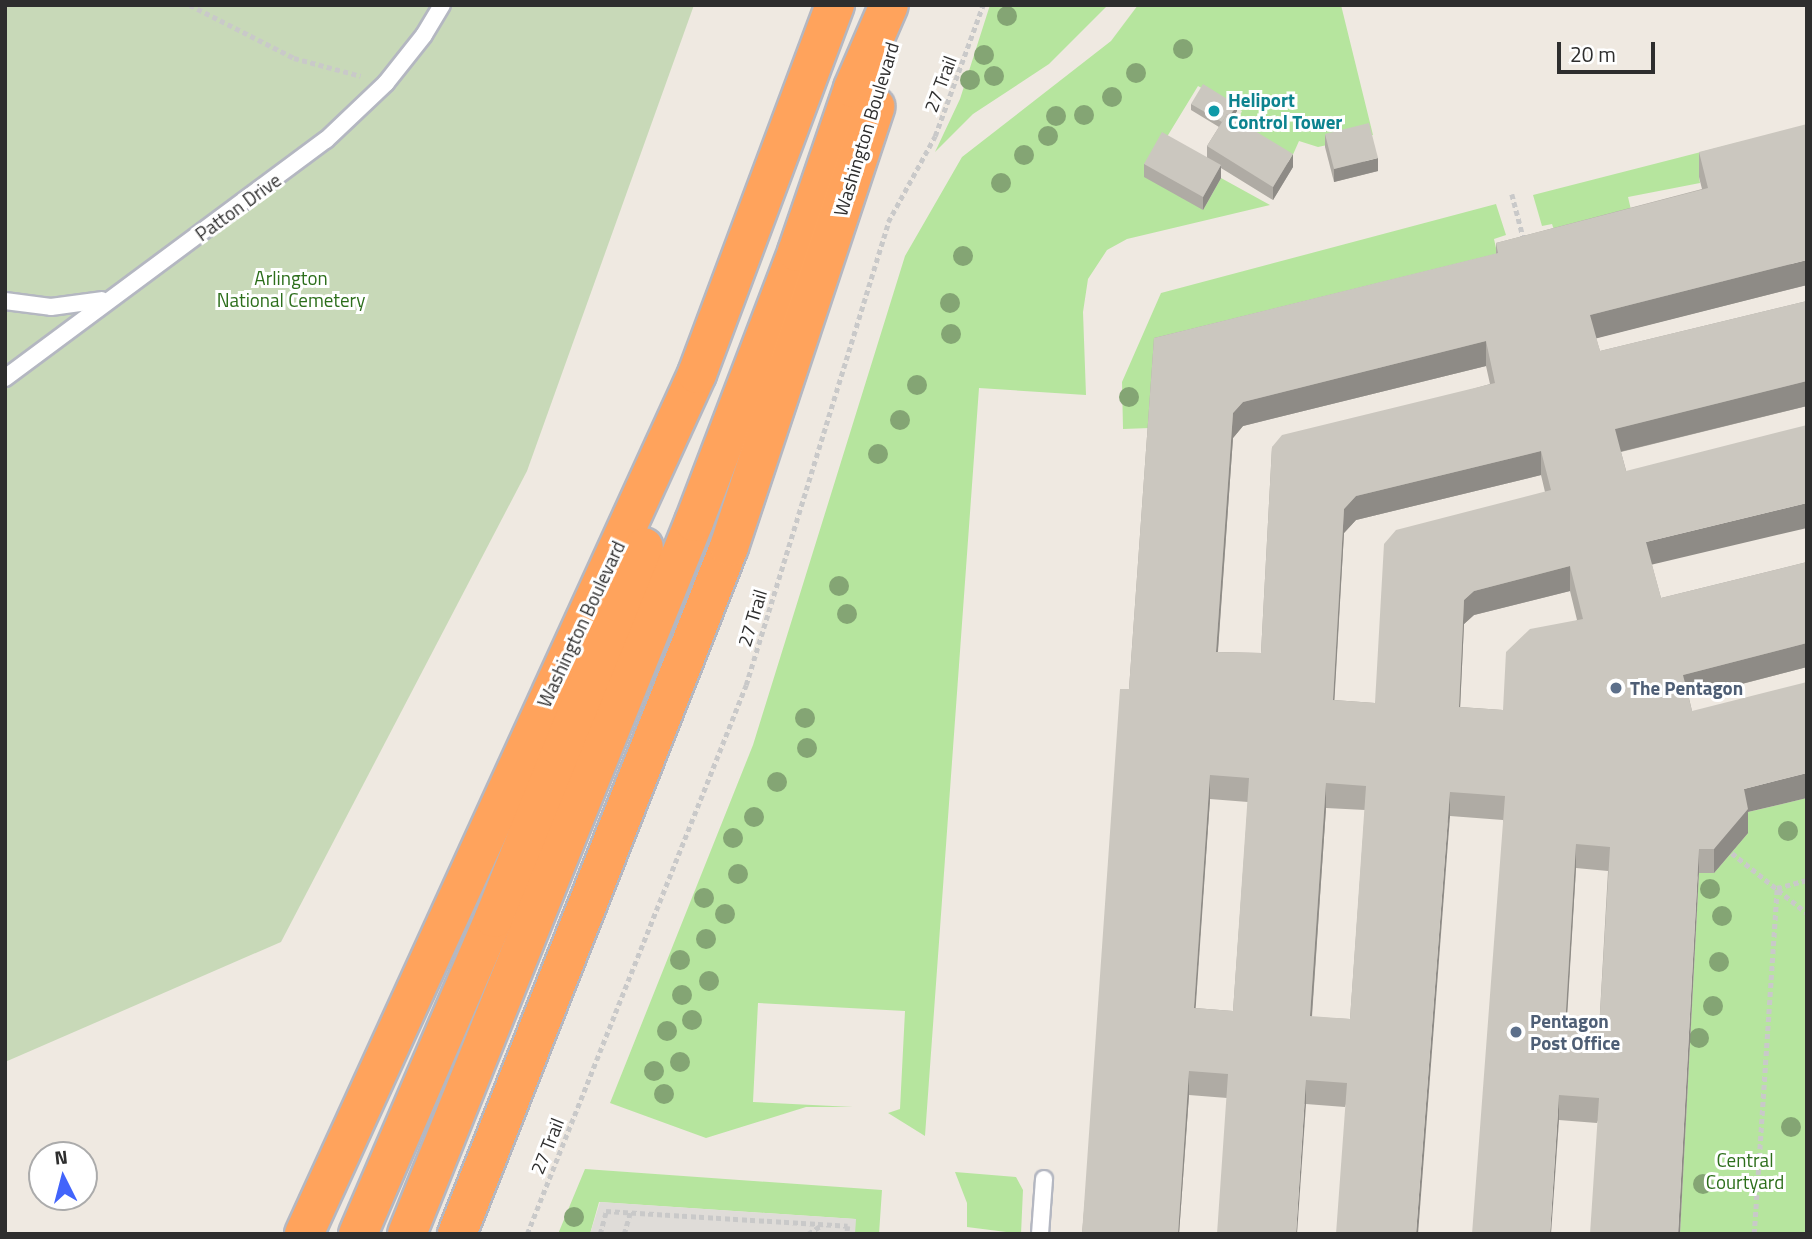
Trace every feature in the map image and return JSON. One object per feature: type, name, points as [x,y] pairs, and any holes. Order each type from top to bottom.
[{"type":"highway","name":"Washington Boulevard","points":[[304,1234],[697,374],[835,5]]},
{"type":"highway","points":[[407,1234],[694,522],[853,88],[889,5]]},
{"type":"highway","name":"Washington Boulevard","points":[[457,1234],[769,436],[880,94],[903,5]]},
{"type":"highway","points":[[358,1234],[489,930],[641,555],[697,374]]},
{"type":"highway","points":[[485,1234],[515,1157],[553,991]]},
{"type":"lane","name":"Patton Drive","points":[[5,378],[108,299],[279,178],[386,83],[425,35],[442,5]]},
{"type":"lane","points":[[5,302],[51,307],[108,299]]},
{"type":"lane","points":[[1040,1234],[1044,1179]]},
{"type":"path","points":[[190,5],[295,58],[386,83]]},
{"type":"path","name":"27 Trail","points":[[527,1234],[746,685],[888,222],[935,136],[983,5]]},
{"type":"path","points":[[1512,194],[1525,246]]},
{"type":"path","points":[[1732,853],[1807,913]]},
{"type":"path","points":[[1777,888],[1807,880]]},
{"type":"path","points":[[1754,1234],[1777,888]]},
{"type":"path","points":[[600,1234],[606,1211],[848,1226],[847,1234]]},
{"type":"path","points":[[624,1234],[630,1213]]},
{"type":"path","points":[[808,1234],[822,1225]]},
{"type":"green space","name":"Arlington National Cemetery","points":[[5,5],[694,5],[527,471],[281,942],[5,1062]]},
{"type":"green space","points":[[990,5],[1108,5],[1049,64],[973,114],[935,152],[960,99]]},
{"type":"green space","points":[[1138,5],[1341,5],[1373,135],[1318,147],[1299,141],[1291,159],[1235,126],[1242,111],[1198,86],[1162,145],[1203,210],[1221,178],[1270,205],[1127,239],[1107,250],[1088,279],[1083,312],[1086,395],[979,388],[925,1136],[888,1113],[900,1109],[905,1011],[758,1003],[753,1102],[853,1107],[806,1107],[706,1138],[610,1103],[753,745],[905,256],[962,157],[1111,41]]},
{"type":"green space","points":[[1740,142],[1699,177],[1700,183],[1628,197],[1632,214],[1555,233],[1552,224],[1542,226],[1533,195]]},
{"type":"green space","points":[[1496,204],[1506,235],[1494,239],[1500,266],[1150,428],[1123,429],[1122,382],[1161,293]]},
{"type":"green space","name":"Central Courtyard","points":[[1807,798],[1807,1234],[1680,1234],[1699,873],[1714,873],[1748,833],[1744,813]]},
{"type":"green space","points":[[585,1169],[882,1190],[879,1234],[855,1234],[855,1219],[599,1202],[590,1234],[558,1234]]},
{"type":"green space","points":[[955,1172],[1016,1177],[1023,1190],[1021,1234],[967,1227],[967,1203]]},
{"type":"shaded area","points":[[600,1202],[856,1219],[855,1234],[590,1234]]},
{"type":"building","name":"Heliport Control Tower","points":[[1203,84],[1237,105],[1222,122],[1191,104]]},
{"type":"building","points":[[1227,114],[1293,154],[1273,187],[1207,146]]},
{"type":"building","points":[[1369,123],[1378,158],[1334,169],[1325,134]]},
{"type":"building","name":"The Pentagon","points":[[1807,124],[1807,260],[1590,315],[1600,351],[1807,301],[1807,381],[1615,429],[1626,471],[1807,425],[1807,503],[1646,542],[1661,598],[1807,562],[1807,643],[1683,675],[1692,711],[1807,682],[1807,773],[1744,789],[1748,809],[1714,849],[1699,849],[1678,1234],[1590,1234],[1599,1098],[1559,1095],[1550,1234],[1472,1234],[1505,796],[1450,792],[1416,1234],[1336,1234],[1347,1083],[1306,1080],[1296,1234],[1217,1234],[1228,1074],[1189,1071],[1178,1234],[1082,1234],[1120,689],[1129,689],[1154,338],[1498,253],[1496,243],[1708,188],[1699,152]],"holes":[[[1486,341],[1495,383],[1282,435],[1272,447],[1261,653],[1216,652],[1233,413],[1243,402]],[[1541,451],[1551,490],[1396,530],[1384,544],[1375,703],[1333,700],[1344,509],[1356,496]],[[1570,566],[1583,619],[1530,629],[1506,652],[1503,710],[1459,707],[1464,600],[1474,591]],[[1210,775],[1249,778],[1233,1011],[1194,1008]],[[1326,783],[1366,786],[1350,1019],[1310,1016]],[[1576,844],[1610,847],[1599,1030],[1565,1027]]]},
{"type":"building","points":[[1162,132],[1221,165],[1203,197],[1144,164]]},
{"type":"place","name":"Heliport Control Tower","points":[[1214,111]]},
{"type":"place","name":"The Pentagon","points":[[1616,688]]},
{"type":"place","name":"Pentagon Post Office","points":[[1516,1032]]}]
